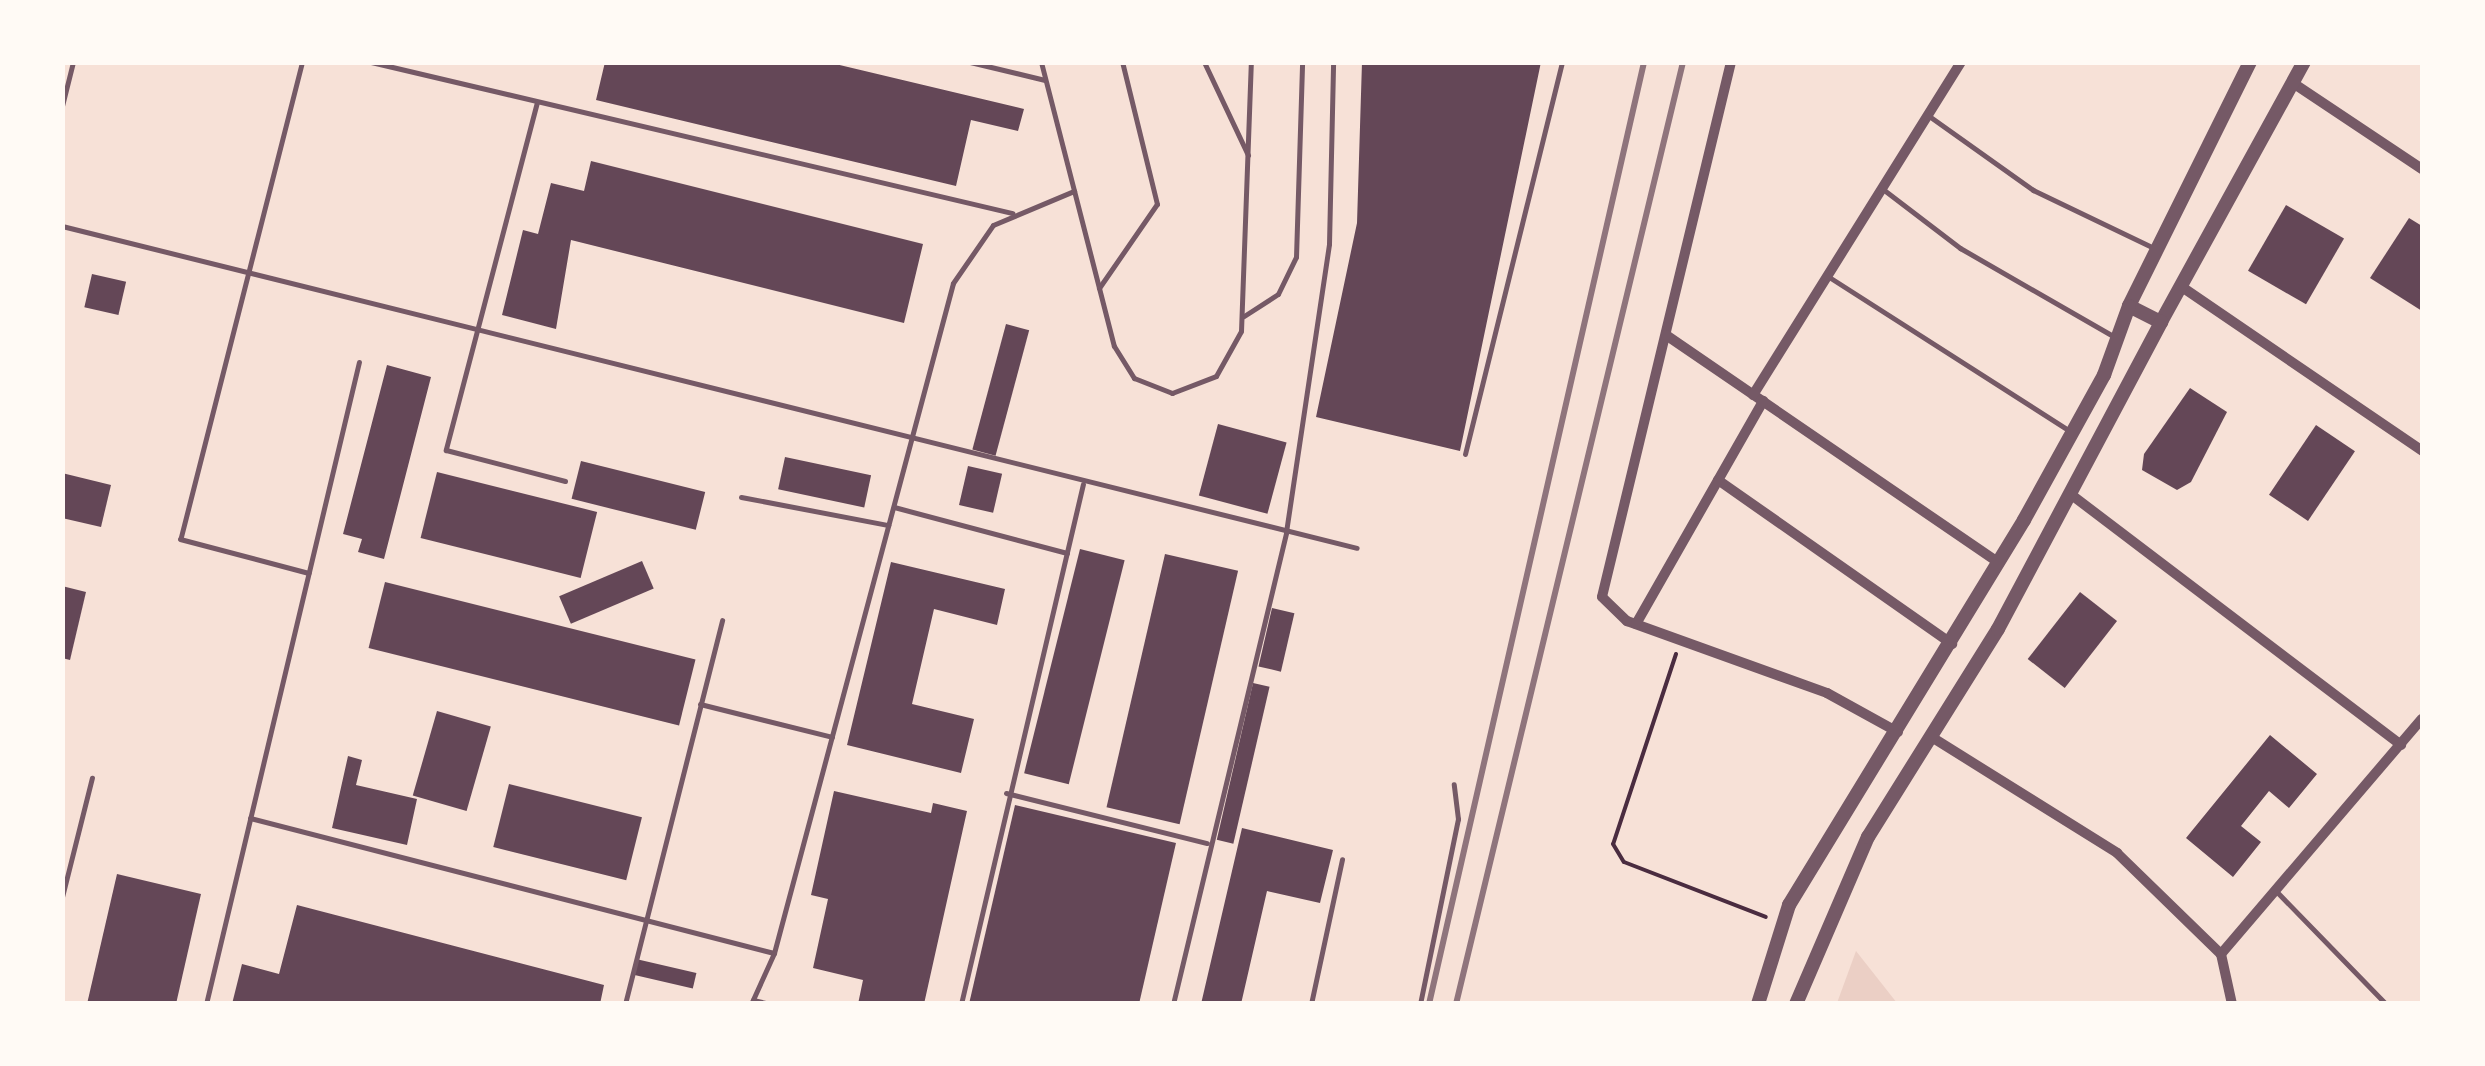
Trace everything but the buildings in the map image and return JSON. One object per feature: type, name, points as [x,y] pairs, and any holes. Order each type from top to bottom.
[{"type":"street","points":[[1731,62],[1602,597],[1636,624],[1827,693],[1900,733]]},
{"type":"street","points":[[1636,624],[1718,480],[1758,398],[1961,62]]},
{"type":"street","points":[[1758,1004],[1781,921],[1900,733],[2072,432],[2155,248],[2250,62]]},
{"type":"street","points":[[1796,1004],[1847,878],[2073,496],[2161,322],[2304,62]]},
{"type":"street","points":[[2293,83],[2422,170]]},
{"type":"street","points":[[2182,288],[2422,450]]},
{"type":"street","points":[[2129,306],[2161,322]]},
{"type":"street","points":[[1666,335],[1999,563]]},
{"type":"street","points":[[1718,480],[1952,644]]},
{"type":"street","points":[[2073,496],[2401,746]]},
{"type":"street","points":[[2221,954],[2422,718]]},
{"type":"street","points":[[1930,736],[2117,854],[2221,954],[2232,1004]]},
{"type":"lane","points":[[62,106],[73,62]]},
{"type":"lane","points":[[302,62],[180,539],[309,573]]},
{"type":"lane","points":[[370,62],[1014,214]]},
{"type":"lane","points":[[970,62],[1046,80]]},
{"type":"lane","points":[[1041,62],[1118,358],[1162,392],[1191,391],[1216,376],[1244,316],[1251,62]]},
{"type":"lane","points":[[1099,288],[1157,204],[1122,62]]},
{"type":"lane","points":[[1204,62],[1250,158]]},
{"type":"lane","points":[[1244,316],[1278,294],[1296,257],[1302,62]]},
{"type":"lane","points":[[1173,1004],[1208,844],[1286,532],[1329,244],[1334,62]]},
{"type":"lane","points":[[1465,454],[1562,62]]},
{"type":"lane","points":[[537,102],[446,450],[565,480]]},
{"type":"lane","points":[[1929,116],[2033,190],[2155,248]]},
{"type":"lane","points":[[1884,190],[1960,248],[2117,338]]},
{"type":"lane","points":[[770,1004],[752,1002],[774,953],[960,266],[984,232],[1014,214],[1074,192]]},
{"type":"lane","points":[[62,226],[1083,484],[1356,548]]},
{"type":"lane","points":[[1829,277],[2072,432]]},
{"type":"lane","points":[[206,1004],[359,362]]},
{"type":"lane","points":[[961,1004],[1006,793],[1083,484]]},
{"type":"lane","points":[[741,497],[888,526]]},
{"type":"lane","points":[[894,507],[1067,553]]},
{"type":"lane","points":[[625,1004],[722,620]]},
{"type":"lane","points":[[700,704],[832,737]]},
{"type":"lane","points":[[62,897],[92,778]]},
{"type":"lane","points":[[1420,1004],[1458,818],[1454,784]]},
{"type":"lane","points":[[1006,793],[1208,844]]},
{"type":"lane","points":[[250,818],[774,953]]},
{"type":"lane","points":[[1310,1004],[1342,859]]},
{"type":"lane","points":[[2276,891],[2386,1004]]},
{"type":"path","points":[[1682,640],[1613,844],[1641,870],[1781,921]]},
{"type":"shaded area","points":[[1856,951],[1897,1003],[1837,1003]]},
{"type":"railway","points":[[1429,1004],[1644,62]]},
{"type":"railway","points":[[1456,1004],[1683,62]]}]
